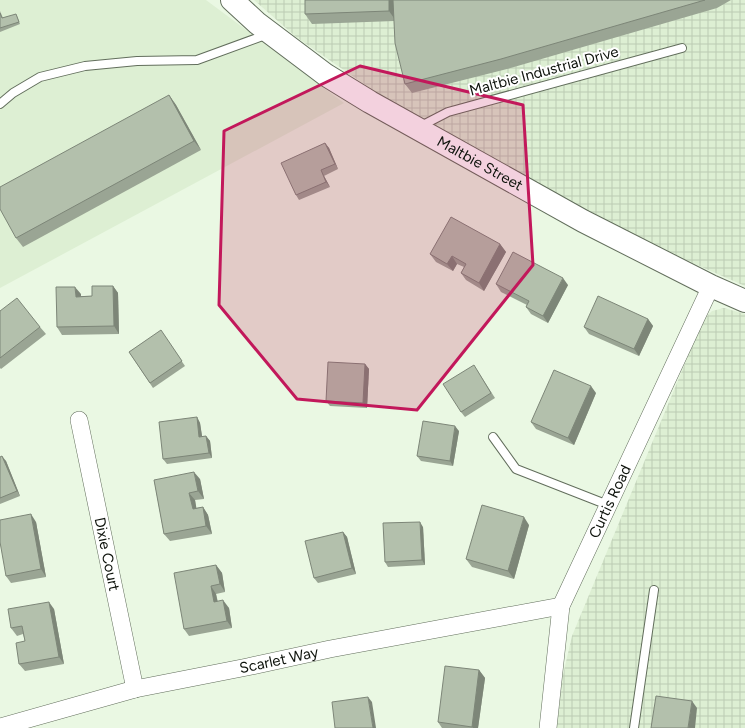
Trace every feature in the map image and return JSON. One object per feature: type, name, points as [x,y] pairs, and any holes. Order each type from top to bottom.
[{"type":"street","name":"Maltbie Street","points":[[232,0],[258,23],[326,75],[370,102],[583,222],[711,286],[745,301]]},
{"type":"street","name":"Curtis Road","points":[[551,727],[560,606],[711,286]]},
{"type":"street","name":"Dixie Court","points":[[79,420],[136,688]]},
{"type":"street","name":"Scarlet Way","points":[[0,727],[136,688],[247,667],[330,649],[560,606]]},
{"type":"lane","points":[[0,104],[13,93],[40,77],[85,66],[138,61],[197,60],[271,33]]},
{"type":"lane","name":"Maltbie Industrial Drive","points":[[416,128],[448,112],[682,48]]},
{"type":"lane","points":[[493,437],[516,469],[608,505]]},
{"type":"lane","points":[[634,728],[654,590]]},
{"type":"highlighted area","points":[[360,66],[523,105],[533,265],[417,410],[297,399],[219,305],[224,131]]},
{"type":"shaded area","points":[[0,0],[206,0],[344,103],[0,288]]},
{"type":"shaded area","points":[[254,0],[745,0],[745,286],[665,251],[484,155],[377,93],[296,37]]},
{"type":"shaded area","points":[[724,308],[745,314],[745,728],[557,728],[562,679],[572,636],[703,320],[712,311]]},
{"type":"building","points":[[305,0],[389,0],[389,11],[305,14]]},
{"type":"building","points":[[393,0],[705,0],[501,59],[405,84],[395,43]]},
{"type":"building","points":[[0,13],[2,18],[16,14],[19,22],[0,28]]},
{"type":"building","points":[[169,95],[194,141],[16,238],[0,209],[0,187]]},
{"type":"building","points":[[325,143],[335,164],[321,170],[326,182],[296,195],[281,163]]},
{"type":"building","points":[[451,217],[500,244],[479,283],[461,273],[466,264],[452,256],[447,264],[430,254]]},
{"type":"building","points":[[513,252],[563,278],[543,316],[526,307],[529,301],[496,284]]},
{"type":"building","points":[[92,286],[113,286],[114,326],[57,327],[56,287],[75,287],[76,297],[92,296]]},
{"type":"building","points":[[598,296],[648,319],[634,349],[584,327]]},
{"type":"building","points":[[17,298],[40,327],[0,358],[0,311]]},
{"type":"building","points":[[161,330],[182,361],[150,383],[129,352]]},
{"type":"building","points":[[328,362],[365,364],[363,403],[326,401]]},
{"type":"building","points":[[474,365],[491,393],[461,412],[443,384]]},
{"type":"building","points":[[554,370],[591,386],[568,438],[531,422]]},
{"type":"building","points":[[197,417],[199,437],[206,436],[209,453],[163,459],[159,422]]},
{"type":"building","points":[[423,421],[455,426],[450,461],[417,456]]},
{"type":"building","points":[[2,456],[17,491],[0,498],[0,457]]},
{"type":"building","points":[[194,472],[198,491],[189,493],[193,509],[203,507],[206,526],[164,534],[154,480]]},
{"type":"building","points":[[482,505],[524,517],[508,571],[466,559]]},
{"type":"building","points":[[31,514],[41,569],[6,576],[0,542],[0,520]]},
{"type":"building","points":[[420,522],[422,560],[385,562],[383,523]]},
{"type":"building","points":[[343,532],[352,568],[314,578],[305,541]]},
{"type":"building","points":[[216,565],[220,584],[211,586],[214,602],[223,600],[227,621],[184,629],[174,573]]},
{"type":"building","points":[[49,602],[59,657],[19,664],[16,643],[25,641],[22,626],[11,628],[8,609]]},
{"type":"building","points":[[445,666],[479,670],[472,727],[438,722]]},
{"type":"building","points":[[656,696],[692,701],[688,728],[651,728]]},
{"type":"building","points":[[368,697],[373,728],[335,728],[332,702]]}]
